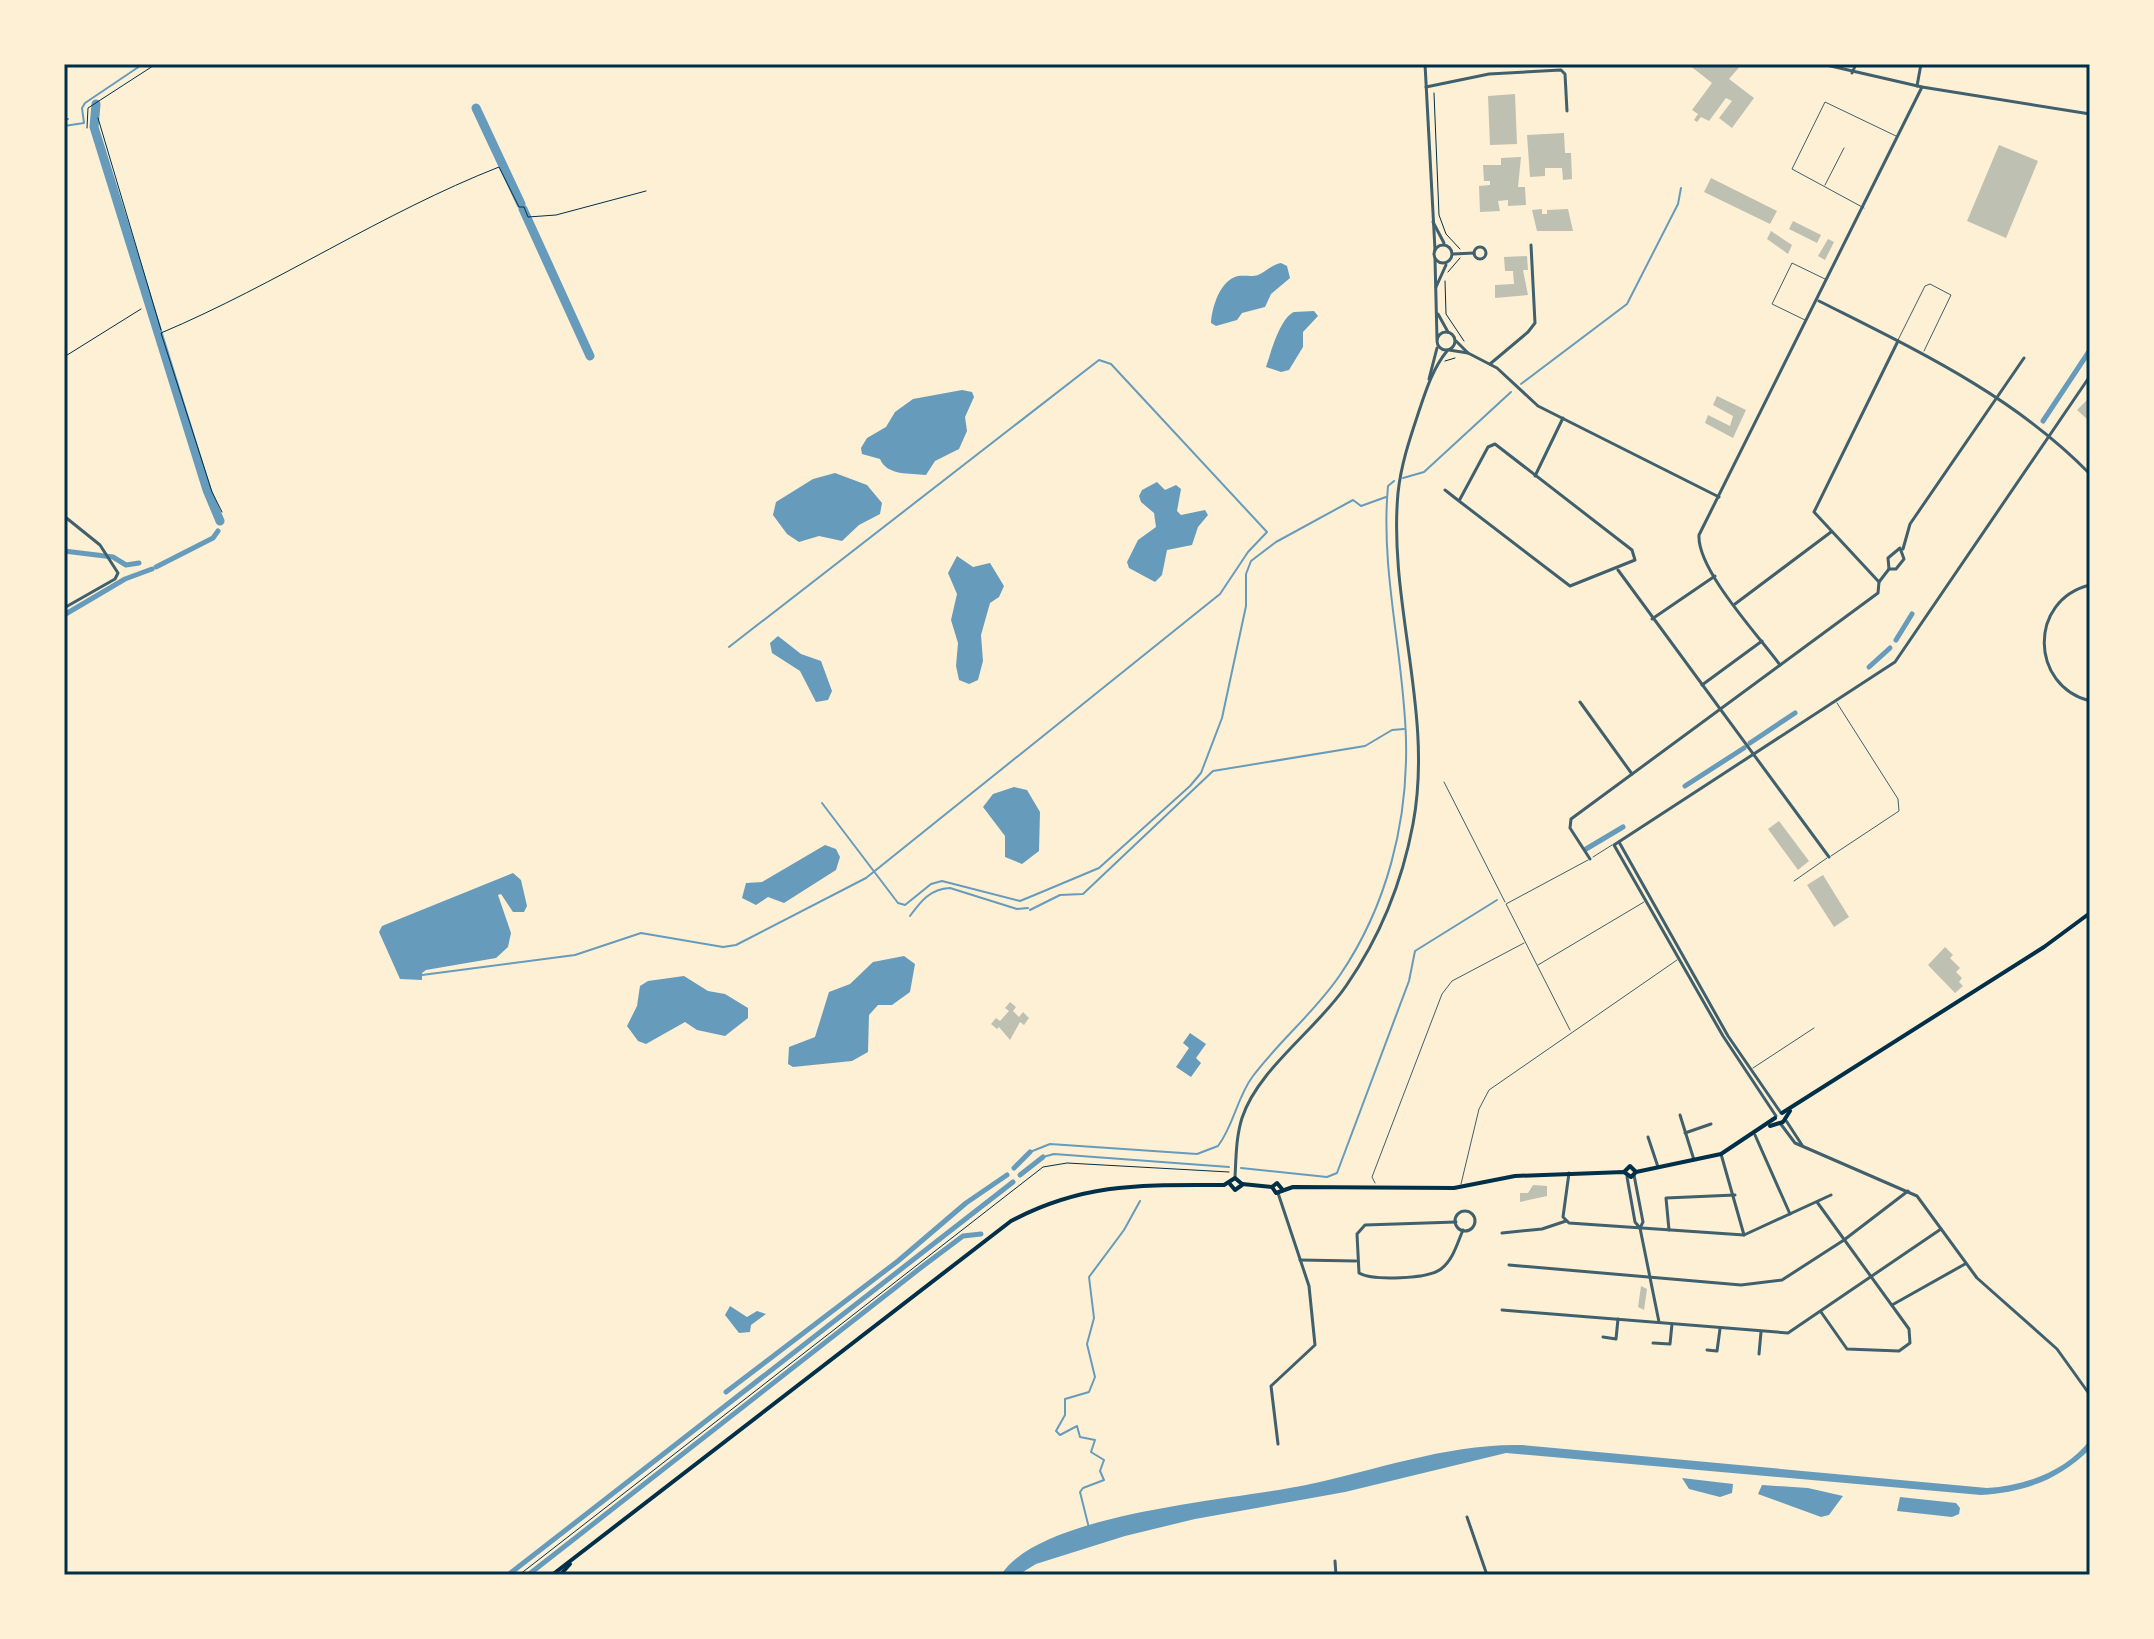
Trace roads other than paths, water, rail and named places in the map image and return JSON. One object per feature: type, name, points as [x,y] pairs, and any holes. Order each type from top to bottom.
[{"type":"main road","points":[[1230,1184],[1235,1190],[1242,1184],[1272,1187],[1278,1184],[1280,1191],[1461,1187],[1515,1176],[1569,1172],[1635,1174],[1721,1154],[2044,947],[2090,913]]},
{"type":"main road","points":[[1626,1174],[1630,1166],[1635,1174]]},
{"type":"main road","points":[[1230,1184],[1235,1175],[1242,1184]]},
{"type":"main road","points":[[552,1575],[1011,1221],[1050,1202],[1102,1188],[1230,1184]]},
{"type":"main road","points":[[560,1575],[577,1556]]},
{"type":"street","points":[[1235,1175],[1239,1130],[1250,1100],[1321,1018],[1360,965],[1389,907],[1405,860],[1416,807],[1419,737],[1398,537],[1398,493],[1406,448],[1437,345],[1425,64]]},
{"type":"street","points":[[1822,64],[1922,87],[2090,114]]},
{"type":"street","points":[[1852,73],[1856,64]]},
{"type":"street","points":[[1917,86],[1921,64]]},
{"type":"street","points":[[1426,87],[1489,74],[1561,70],[1565,74],[1567,111]]},
{"type":"street","points":[[1780,665],[1715,576],[1699,544],[1699,535],[1922,87]]},
{"type":"street","points":[[1432,218],[1441,240],[1452,254],[1435,291]]},
{"type":"street","points":[[1435,250],[1442,244],[1448,246]]},
{"type":"street","points":[[1490,364],[1535,323],[1531,245]]},
{"type":"street","points":[[1452,254],[1474,253]]},
{"type":"street","points":[[1435,259],[1440,263],[1449,261]]},
{"type":"street","points":[[1817,300],[1923,353],[1997,398],[2050,434],[2090,474]]},
{"type":"street","points":[[1436,311],[1449,333],[1468,353]]},
{"type":"street","points":[[1437,339],[1449,333]]},
{"type":"street","points":[[1428,383],[1440,359],[1455,340]]},
{"type":"street","points":[[1879,582],[1814,514],[1898,341]]},
{"type":"street","points":[[1437,345],[1468,353],[1490,364],[1505,374],[1531,402],[1719,497]]},
{"type":"street","points":[[1889,569],[1896,569],[1902,562],[1910,524],[2024,358]]},
{"type":"street","points":[[2090,376],[1898,657],[1614,845],[1749,1071],[1781,1118],[1791,1140],[1908,1191],[1921,1200],[1984,1285],[2057,1349],[2090,1395]]},
{"type":"street","points":[[1535,476],[1563,418]]},
{"type":"street","points":[[1445,490],[1459,501],[1570,586],[1635,560],[1632,550],[1491,444],[1459,501]]},
{"type":"street","points":[[64,516],[109,556],[118,573],[115,579],[64,608]]},
{"type":"street","points":[[1735,604],[1831,532]]},
{"type":"street","points":[[1889,569],[1887,562],[1890,554],[1897,548],[1903,549]]},
{"type":"street","points":[[1617,569],[1829,857]]},
{"type":"street","points":[[1590,859],[1570,822],[1878,593],[1879,582],[1889,569]]},
{"type":"street","points":[[1652,619],[1715,576]]},
{"type":"street","points":[[2090,585],[2073,591],[2055,607],[2043,641],[2052,675],[2069,692],[2090,701]]},
{"type":"street","points":[[1702,685],[1762,641]]},
{"type":"street","points":[[1580,702],[1632,774]]},
{"type":"street","points":[[1619,841],[1681,958]]},
{"type":"street","points":[[1680,1115],[1694,1160]]},
{"type":"street","points":[[1685,1133],[1711,1124]]},
{"type":"street","points":[[1755,1135],[1790,1214]]},
{"type":"street","points":[[1648,1137],[1658,1167]]},
{"type":"street","points":[[1721,1154],[1744,1235]]},
{"type":"street","points":[[1566,1221],[1569,1172]]},
{"type":"street","points":[[1626,1174],[1659,1322]]},
{"type":"street","points":[[1635,1174],[1643,1222],[1640,1228]]},
{"type":"street","points":[[1278,1444],[1271,1386],[1315,1345],[1309,1286],[1280,1191]]},
{"type":"street","points":[[1509,1265],[1741,1285],[1782,1280],[1844,1240],[1908,1191]]},
{"type":"street","points":[[1669,1230],[1666,1198],[1735,1195]]},
{"type":"street","points":[[1502,1233],[1542,1229],[1566,1221],[1744,1235],[1831,1195]]},
{"type":"street","points":[[1817,1202],[1892,1305],[1911,1334],[1910,1343],[1899,1351],[1847,1349],[1821,1312]]},
{"type":"street","points":[[1461,1212],[1472,1213],[1475,1220],[1473,1227],[1463,1230],[1449,1261],[1430,1274],[1366,1277],[1359,1273],[1357,1234],[1365,1225],[1456,1222],[1461,1212]]},
{"type":"street","points":[[1456,1222],[1463,1230]]},
{"type":"street","points":[[1502,1310],[1788,1333],[1941,1229]]},
{"type":"street","points":[[1299,1260],[1356,1261]]},
{"type":"street","points":[[1892,1305],[1966,1263]]},
{"type":"street","points":[[1603,1337],[1616,1339],[1618,1319]]},
{"type":"street","points":[[1653,1343],[1670,1344],[1672,1323]]},
{"type":"street","points":[[1707,1350],[1717,1351],[1720,1328]]},
{"type":"street","points":[[1759,1354],[1761,1332]]},
{"type":"street","points":[[1467,1517],[1487,1575]]},
{"type":"street","points":[[1335,1561],[1336,1575]]},
{"type":"lane","points":[[1864,208],[1791,171],[1825,102],[1899,138]]},
{"type":"lane","points":[[1824,187],[1844,148]]},
{"type":"lane","points":[[1807,321],[1772,304],[1792,263],[1828,280]]},
{"type":"lane","points":[[1898,341],[1927,284],[1949,293],[1923,353]]},
{"type":"lane","points":[[1794,881],[1899,811],[1898,799],[1835,701]]},
{"type":"lane","points":[[1444,782],[1571,1032]]},
{"type":"lane","points":[[1506,904],[1614,845]]},
{"type":"lane","points":[[1537,966],[1646,901]]},
{"type":"lane","points":[[1377,1188],[1372,1177],[1442,994],[1456,978],[1524,943]]},
{"type":"lane","points":[[1461,1187],[1479,1109],[1489,1090],[1681,958]]},
{"type":"lane","points":[[1749,1071],[1814,1028]]},
{"type":"water","points":[[1281,263],[1287,266],[1290,278],[1271,294],[1265,307],[1242,313],[1237,320],[1216,326],[1211,323],[1215,302],[1226,283],[1238,276],[1258,275]]},
{"type":"water","points":[[1314,311],[1318,316],[1303,332],[1303,347],[1289,370],[1281,372],[1266,367],[1280,328],[1294,312]]},
{"type":"water","points":[[962,390],[972,392],[974,397],[965,417],[967,431],[959,449],[935,461],[926,475],[893,471],[880,459],[862,454],[861,448],[867,438],[886,427],[895,412],[913,399]]},
{"type":"water","points":[[835,473],[867,485],[882,503],[880,514],[859,525],[842,541],[819,536],[799,542],[787,534],[773,515],[776,502],[813,479]]},
{"type":"water","points":[[1157,482],[1165,490],[1176,485],[1181,489],[1177,511],[1181,515],[1205,510],[1208,515],[1198,527],[1192,545],[1167,550],[1162,575],[1155,582],[1129,568],[1127,562],[1138,540],[1156,527],[1154,513],[1141,502],[1139,496],[1142,490]]},
{"type":"water","points":[[957,556],[973,567],[990,563],[1004,586],[999,597],[990,603],[981,635],[983,661],[978,680],[969,684],[959,680],[956,666],[958,643],[951,620],[957,594],[948,573]]},
{"type":"water","points":[[778,636],[801,654],[821,661],[832,691],[828,700],[816,702],[800,671],[772,653],[770,643]]},
{"type":"water","points":[[1014,787],[1027,790],[1040,812],[1039,851],[1022,864],[1005,857],[1005,836],[983,807],[993,794]]},
{"type":"water","points":[[825,845],[836,849],[840,857],[836,870],[784,903],[768,897],[756,905],[742,898],[746,883],[762,882]]},
{"type":"water","points":[[513,873],[521,880],[527,906],[524,912],[513,912],[501,894],[498,895],[511,933],[508,947],[496,958],[426,970],[422,973],[422,980],[400,979],[379,932],[382,926]]},
{"type":"water","points":[[904,956],[915,964],[910,992],[892,1005],[878,1005],[869,1015],[868,1052],[852,1061],[793,1067],[788,1064],[789,1047],[815,1037],[829,992],[850,984],[873,962]]},
{"type":"water","points":[[684,976],[708,991],[725,994],[748,1008],[748,1018],[725,1036],[697,1030],[685,1022],[646,1044],[638,1041],[627,1026],[637,1006],[640,986],[648,981]]},
{"type":"water","points":[[1190,1033],[1206,1044],[1196,1058],[1201,1063],[1191,1077],[1176,1067],[1189,1048],[1183,1043]]},
{"type":"water","points":[[730,1306],[747,1317],[757,1311],[766,1314],[751,1325],[750,1332],[739,1333],[725,1315]]},
{"type":"water","points":[[2090,1440],[2090,1449],[2053,1476],[2012,1491],[1981,1495],[1506,1453],[1345,1492],[1195,1519],[1125,1536],[1036,1564],[1018,1575],[1001,1575],[1023,1554],[1056,1536],[1096,1523],[1189,1503],[1306,1485],[1468,1448],[1522,1445],[1987,1488],[2016,1484],[2044,1475],[2069,1460]]},
{"type":"water","points":[[1682,1478],[1733,1484],[1732,1493],[1720,1497],[1689,1489]]},
{"type":"water","points":[[1762,1485],[1808,1488],[1843,1496],[1829,1515],[1821,1517],[1758,1494]]},
{"type":"water","points":[[1900,1497],[1956,1503],[1960,1508],[1959,1514],[1952,1517],[1897,1511]]},
{"type":"waterway","points":[[64,126],[84,123],[82,108],[85,103],[143,64]]},
{"type":"waterway","points":[[96,104],[94,127],[207,490],[220,521]]},
{"type":"waterway","points":[[476,108],[521,204]]},
{"type":"waterway","points":[[1521,384],[1627,304],[1678,204],[1681,188]]},
{"type":"waterway","points":[[523,209],[590,356]]},
{"type":"waterway","points":[[2043,421],[2090,350]]},
{"type":"waterway","points":[[422,975],[575,955],[641,933],[723,947],[736,945],[866,878],[1220,594],[1248,552],[1267,532],[1111,364],[1099,360],[729,647]]},
{"type":"waterway","points":[[1403,478],[1424,472],[1511,392]]},
{"type":"waterway","points":[[1030,1152],[1050,1144],[1197,1154],[1218,1146],[1253,1076],[1330,988],[1356,948],[1382,892],[1391,862],[1406,771],[1404,708],[1387,550],[1388,486],[1394,481]]},
{"type":"waterway","points":[[822,803],[898,903],[905,905],[931,884],[942,881],[1020,901],[1099,868],[1201,773],[1222,718],[1246,606],[1246,574],[1251,561],[1276,542],[1353,500],[1361,506],[1386,497]]},
{"type":"waterway","points":[[156,567],[213,538],[218,531]]},
{"type":"waterway","points":[[64,551],[113,557],[126,565],[139,563]]},
{"type":"waterway","points":[[64,615],[125,579],[152,569]]},
{"type":"waterway","points":[[1896,640],[1912,614]]},
{"type":"waterway","points":[[1869,667],[1890,648]]},
{"type":"waterway","points":[[1750,743],[1795,713]]},
{"type":"waterway","points":[[1030,910],[1060,895],[1083,894],[1213,771],[1365,746],[1392,730],[1404,729]]},
{"type":"waterway","points":[[1685,786],[1744,748]]},
{"type":"waterway","points":[[1586,849],[1623,827]]},
{"type":"waterway","points":[[910,916],[931,893],[950,888],[1017,909],[1028,908]]},
{"type":"waterway","points":[[1241,1168],[1327,1177],[1337,1173],[1409,981],[1415,951],[1497,900]]},
{"type":"waterway","points":[[1014,1168],[1030,1152]]},
{"type":"waterway","points":[[1043,1157],[1054,1154],[1229,1167]]},
{"type":"waterway","points":[[1020,1175],[1043,1157]]},
{"type":"waterway","points":[[726,1392],[898,1261],[966,1203],[1007,1175]]},
{"type":"waterway","points":[[508,1575],[1013,1182]]},
{"type":"waterway","points":[[1089,1528],[1080,1492],[1104,1480],[1100,1471],[1104,1460],[1091,1452],[1095,1440],[1080,1437],[1077,1426],[1060,1435],[1056,1431],[1065,1415],[1065,1399],[1089,1392],[1095,1377],[1087,1344],[1094,1318],[1089,1277],[1124,1230],[1140,1201]]},
{"type":"waterway","points":[[528,1575],[923,1266],[963,1236],[981,1234]]}]
